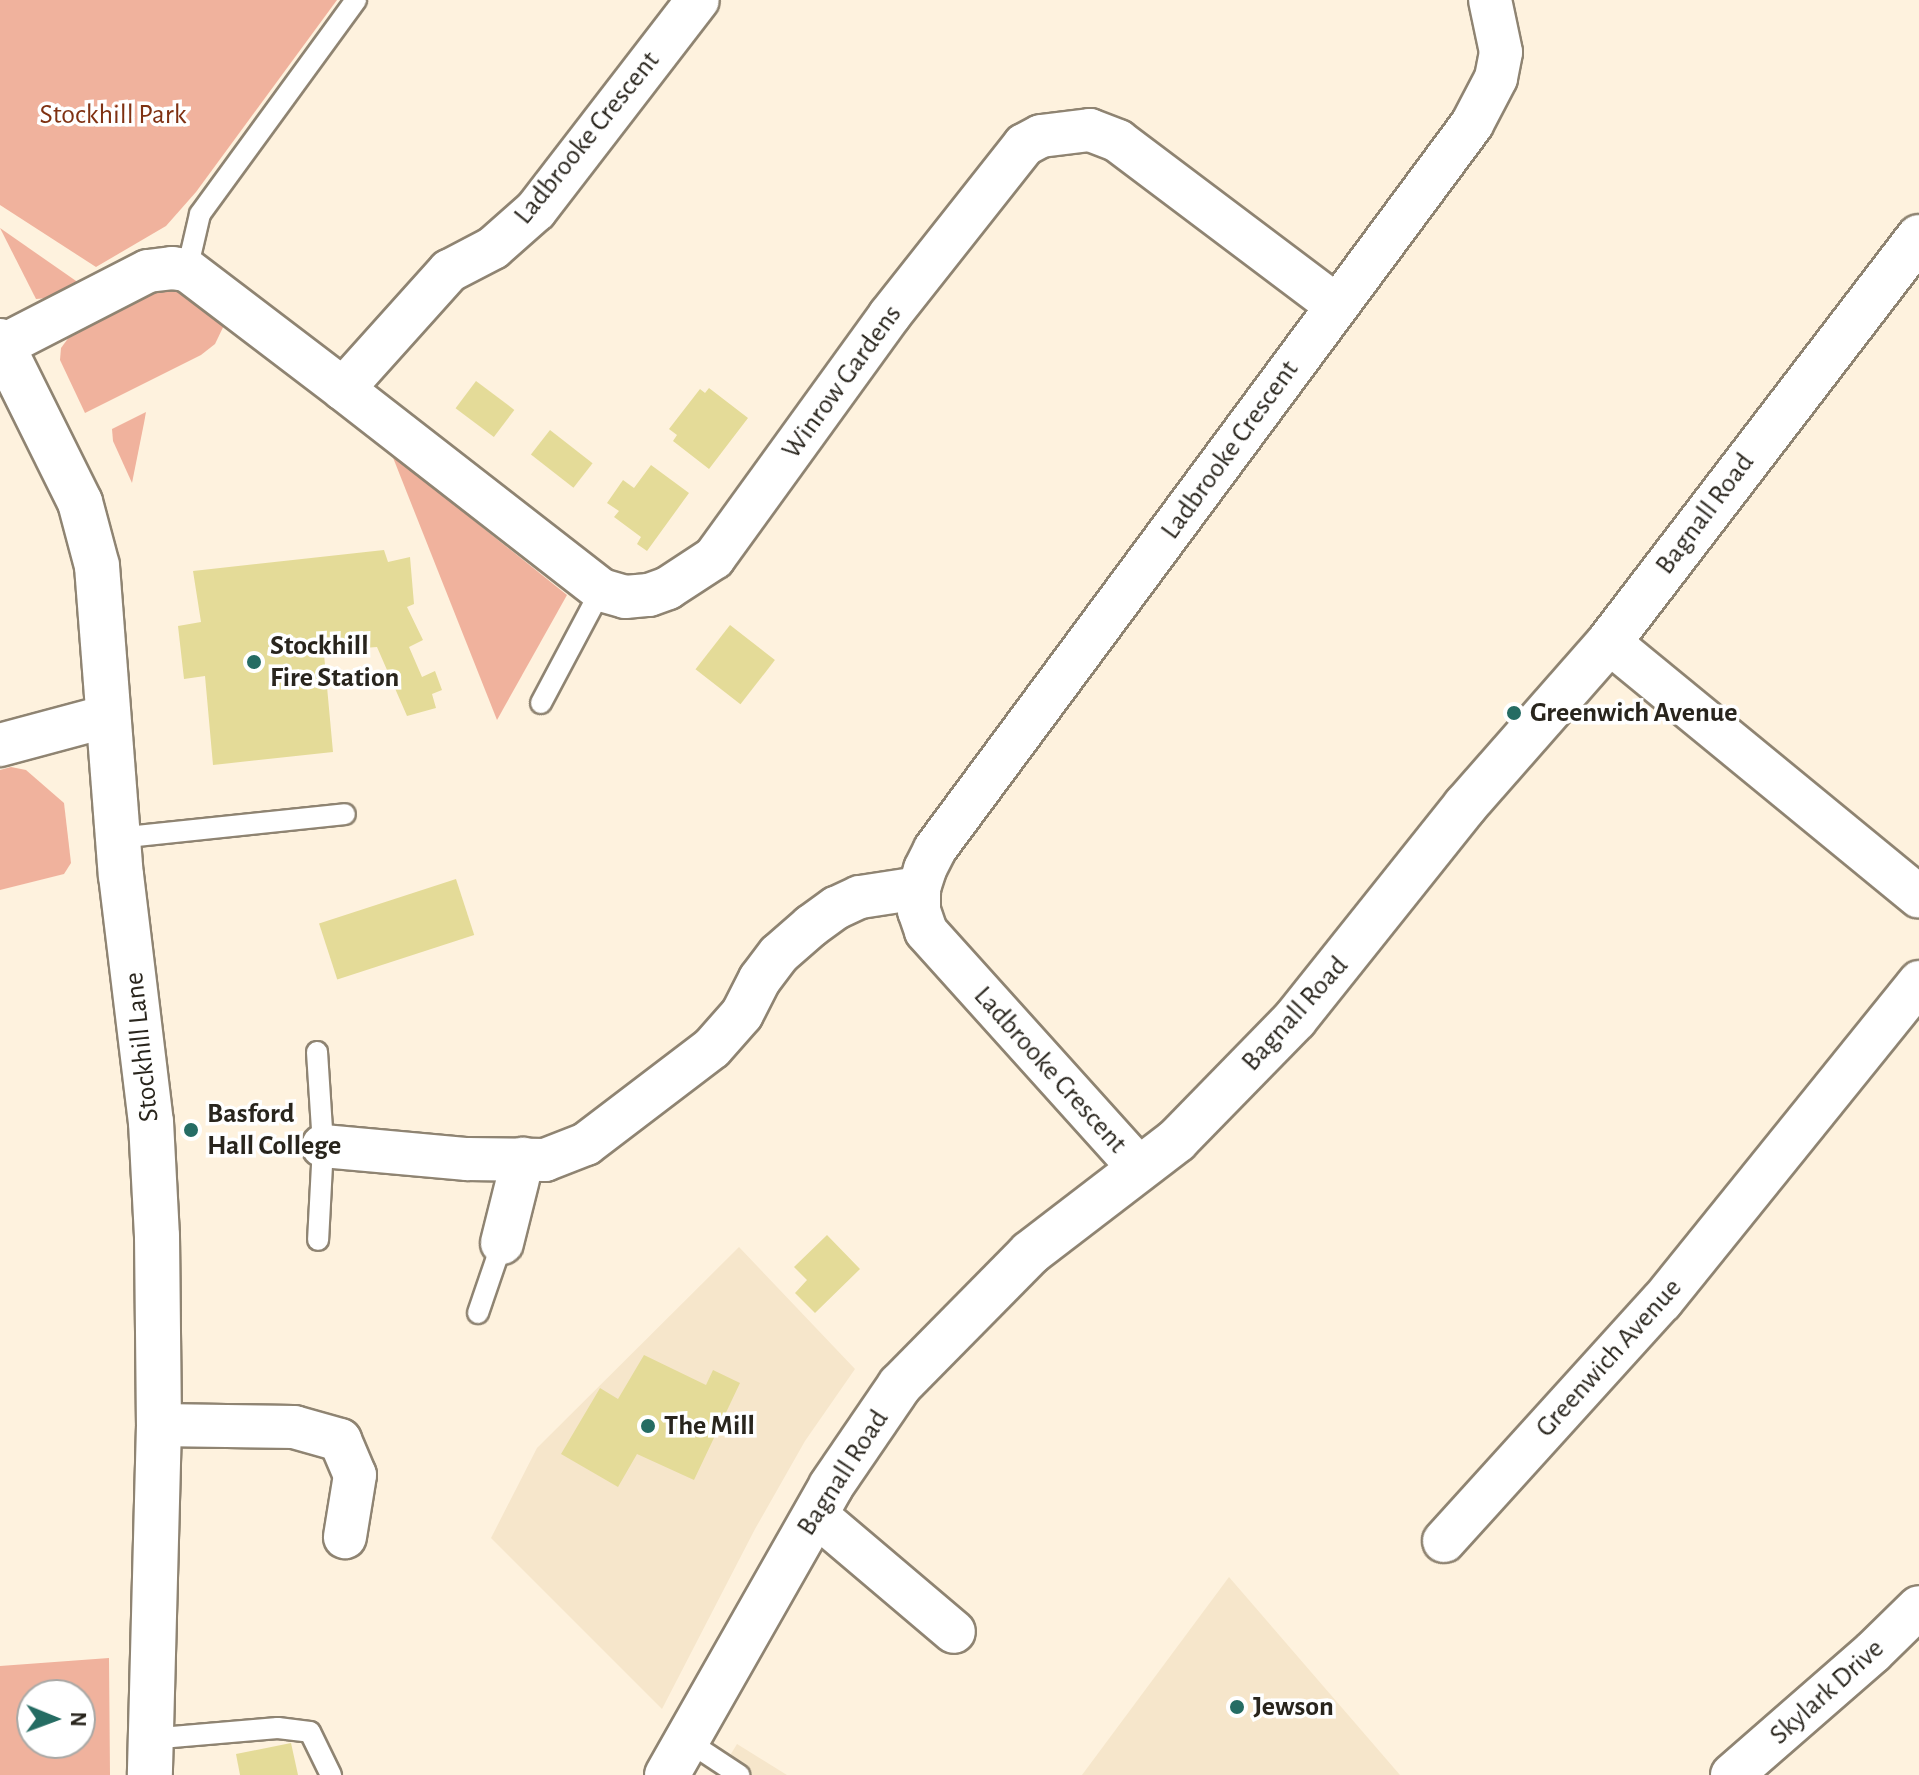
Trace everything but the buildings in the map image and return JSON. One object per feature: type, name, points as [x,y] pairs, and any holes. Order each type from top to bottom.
[{"type":"street","name":"Ladbrooke Crescent","points":[[343,389],[449,271],[493,248],[536,210],[698,0]]},
{"type":"street","name":"Ladbrooke Crescent","points":[[1140,1169],[926,931],[919,911],[919,888],[935,849],[1472,124],[1496,78],[1500,35],[1490,0]]},
{"type":"street","name":"Winrow Gardens","points":[[343,389],[601,590],[625,597],[649,595],[668,588],[714,558],[889,316],[1024,145],[1041,136],[1090,130],[1118,141],[1336,305]]},
{"type":"street","name":"Bagnall Road","points":[[676,1757],[815,1514],[900,1385],[1030,1253],[1177,1140],[1295,1019],[1465,806],[1609,642],[1919,237]]},
{"type":"street","points":[[1,344],[148,271],[187,270],[343,389]]},
{"type":"street","name":"Stockhill Lane","points":[[1,344],[51,440],[88,525],[97,566],[118,838],[151,1122],[157,1236],[159,1425],[149,1757]]},
{"type":"street","points":[[1609,642],[1919,897]]},
{"type":"street","points":[[0,745],[108,716]]},
{"type":"street","points":[[323,1146],[467,1159],[545,1160],[586,1144],[712,1048],[742,1014],[760,979],[779,954],[811,926],[836,908],[860,897],[919,888]]},
{"type":"street","name":"Greenwich Avenue","points":[[1444,1541],[1662,1301],[1919,982]]},
{"type":"street","points":[[502,1243],[523,1159]]},
{"type":"street","points":[[159,1425],[294,1427],[340,1440],[355,1475],[345,1537]]},
{"type":"street","points":[[815,1514],[954,1632]]},
{"type":"street","name":"Skylark Drive","points":[[1732,1775],[1873,1652],[1919,1607]]},
{"type":"lane","points":[[187,270],[200,214],[356,0]]},
{"type":"lane","points":[[541,703],[601,590]]},
{"type":"lane","points":[[118,838],[345,814]]},
{"type":"lane","points":[[317,1052],[323,1146],[318,1240]]},
{"type":"lane","points":[[478,1313],[502,1243]]},
{"type":"lane","points":[[149,1757],[278,1728],[310,1732],[331,1775]]},
{"type":"lane","points":[[676,1757],[739,1775]]},
{"type":"shaded area","points":[[739,1247],[855,1369],[805,1441],[755,1529],[662,1709],[491,1538],[537,1448]]},
{"type":"shaded area","name":"Jewson","points":[[1229,1577],[1400,1775],[1082,1775]]},
{"type":"shaded area","points":[[737,1744],[787,1775],[718,1775]]},
{"type":"green space","name":"Stockhill Park","points":[[0,0],[337,0],[196,192],[166,226],[96,267],[0,205]]},
{"type":"green space","points":[[0,228],[79,283],[48,298],[36,299]]},
{"type":"green space","points":[[162,287],[199,292],[228,317],[215,344],[201,355],[85,413],[60,360],[61,348],[75,329]]},
{"type":"green space","points":[[146,412],[132,483],[113,441],[112,429]]},
{"type":"green space","points":[[392,455],[567,595],[497,720]]},
{"type":"green space","points":[[11,767],[26,770],[64,803],[71,863],[64,874],[0,890],[0,770]]},
{"type":"green space","points":[[109,1658],[110,1775],[0,1775],[0,1666]]},
{"type":"place","name":"Stockhill Fire Station","points":[[254,662]]},
{"type":"place","name":"Greenwich Avenue","points":[[1514,713]]},
{"type":"place","name":"Basford Hall College","points":[[191,1130]]},
{"type":"place","name":"The Mill","points":[[648,1426]]},
{"type":"place","name":"Jewson","points":[[1237,1707]]}]
